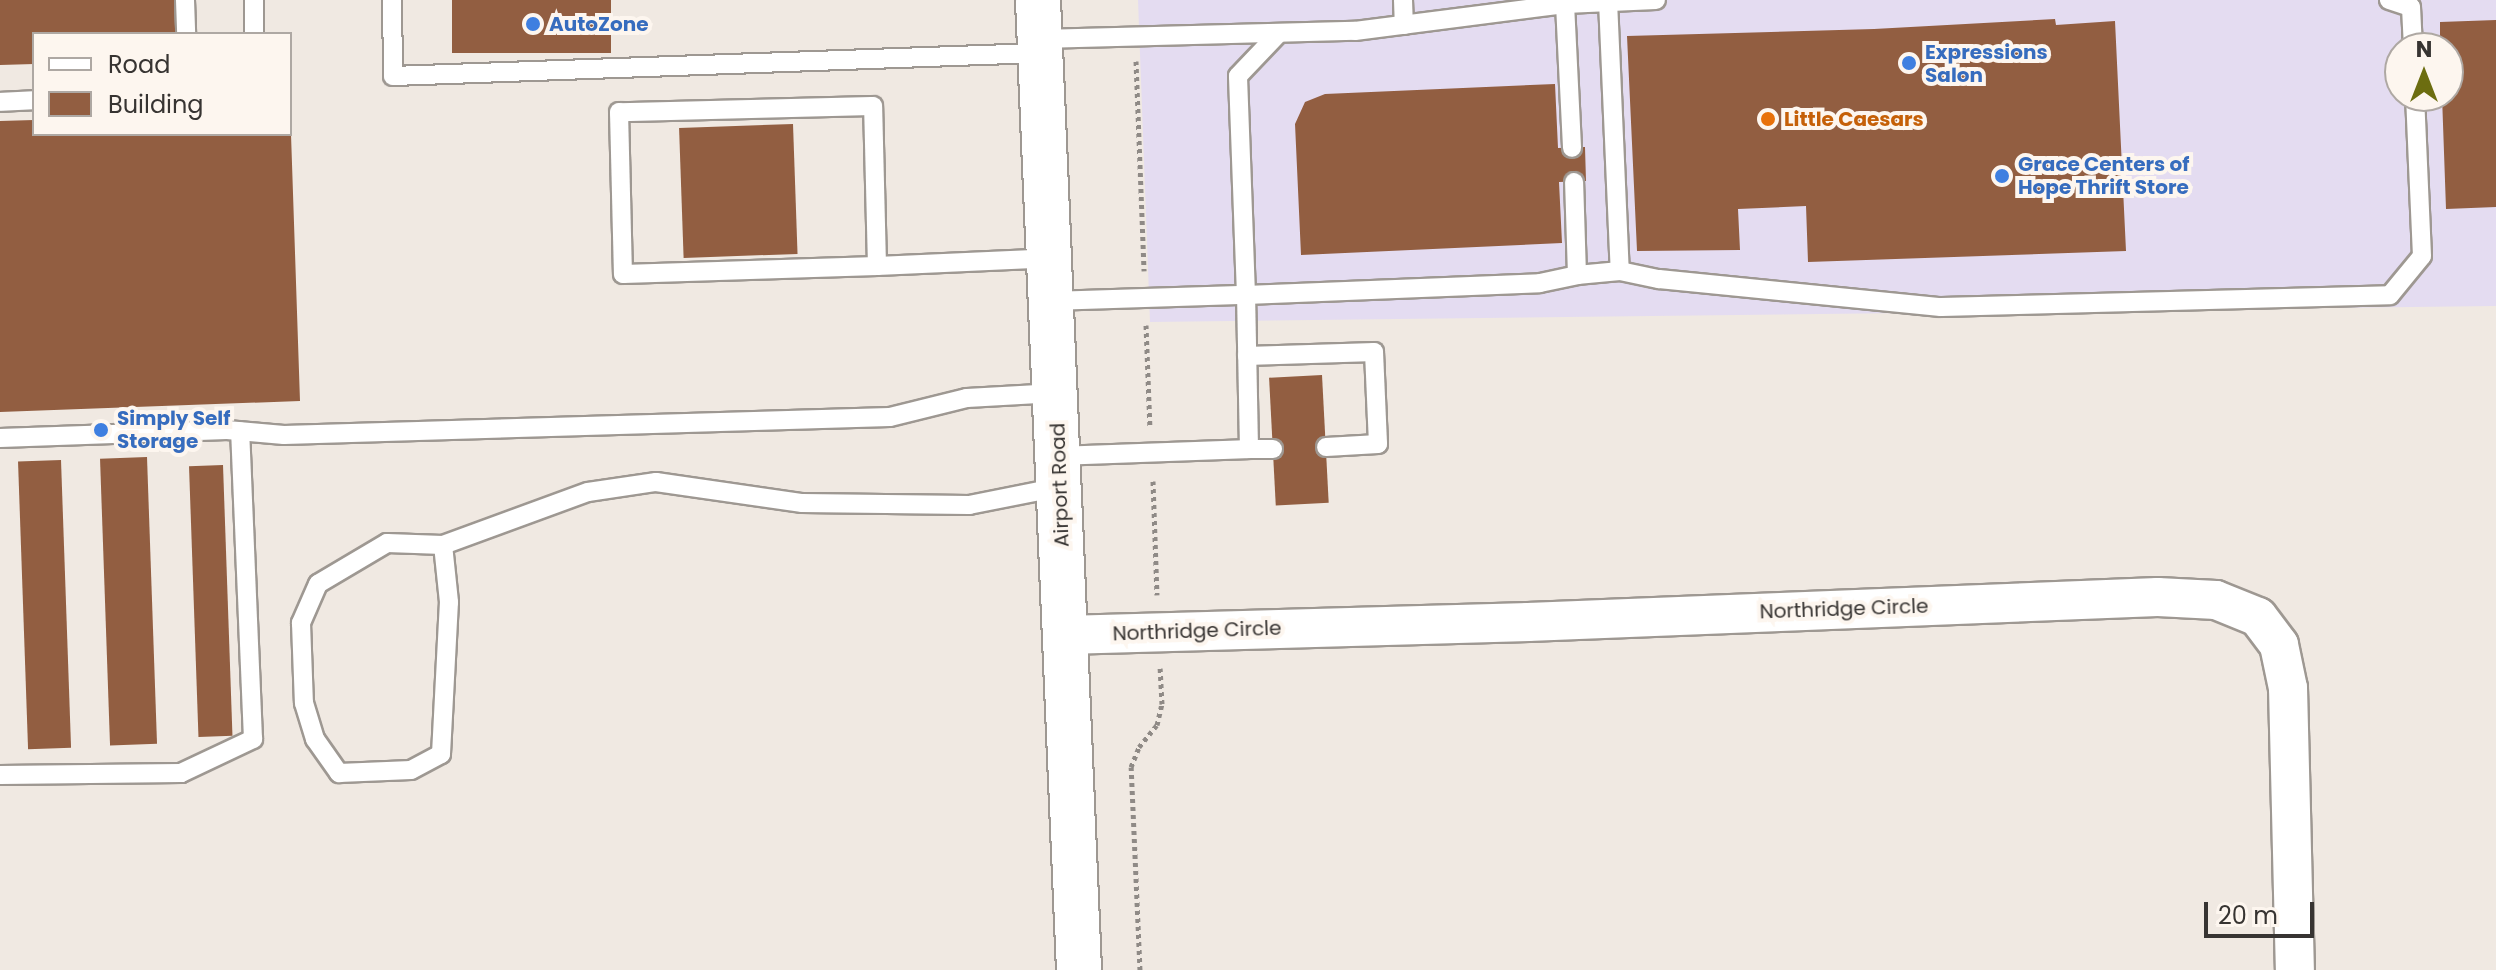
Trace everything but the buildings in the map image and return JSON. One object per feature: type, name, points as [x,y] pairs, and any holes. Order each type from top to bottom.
[{"type":"street","name":"Airport Road","points":[[1039,31],[1079,970]]},
{"type":"street","name":"Northridge Circle","points":[[1066,635],[1528,622],[2158,597],[2216,600],[2258,617],[2279,645],[2288,688],[2295,970]]},
{"type":"lane","points":[[185,0],[186,32]]},
{"type":"lane","points":[[254,0],[254,32]]},
{"type":"lane","points":[[392,0],[393,76],[1039,31],[1135,37],[1278,34],[1404,25],[1565,4],[1656,0]]},
{"type":"lane","points":[[1403,0],[1404,25]]},
{"type":"lane","points":[[2389,0],[2411,7],[2412,32]]},
{"type":"lane","points":[[1608,1],[1620,271]]},
{"type":"lane","points":[[1565,4],[1572,148]]},
{"type":"lane","points":[[1249,449],[1238,76],[1278,34]]},
{"type":"lane","points":[[0,102],[32,100]]},
{"type":"lane","points":[[877,266],[873,106],[619,112],[623,274],[877,266],[1050,258]]},
{"type":"lane","points":[[1051,301],[1540,283],[1577,275],[1620,271],[1659,279],[1941,307],[2390,295],[2422,256],[2416,112]]},
{"type":"lane","points":[[1574,182],[1577,275]]},
{"type":"lane","points":[[1247,356],[1374,352],[1378,444],[1326,447]]},
{"type":"lane","points":[[0,438],[240,431],[284,435],[890,417],[967,398],[1056,393]]},
{"type":"lane","points":[[0,775],[181,773],[253,739],[240,431]]},
{"type":"lane","points":[[443,545],[449,602],[441,754],[411,770],[339,773],[315,739],[304,703],[301,623],[318,584],[387,543],[443,545],[588,492],[656,482],[802,503],[969,505],[1059,472],[1152,452],[1273,449]]},
{"type":"path","points":[[1135,37],[1162,704],[1157,725],[1139,747],[1131,767],[1140,970]]},
{"type":"shaded area","points":[[1138,0],[2496,0],[2496,306],[1150,322]]},
{"type":"place","name":"AutoZone","points":[[533,24]]},
{"type":"place","name":"Expressions Salon","points":[[1909,63]]},
{"type":"place","name":"Little Caesars","points":[[1768,119]]},
{"type":"place","name":"Grace Centers of Hope Thrift Store","points":[[2002,176]]},
{"type":"place","name":"Simply Self Storage","points":[[101,430]]}]
